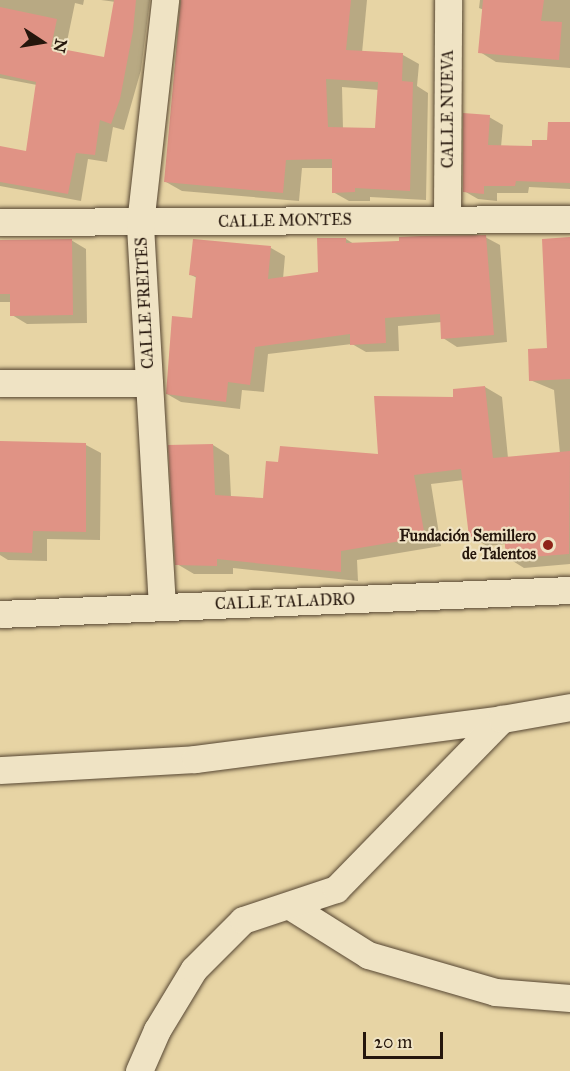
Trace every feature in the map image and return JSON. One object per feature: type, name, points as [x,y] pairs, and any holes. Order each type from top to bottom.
[{"type":"street","name":"CALLE FREITES","points":[[162,607],[140,224],[165,0]]},
{"type":"street","name":"CALLE NUEVA","points":[[447,219],[448,0]]},
{"type":"street","name":"CALLE MONTES","points":[[0,222],[140,224],[570,219]]},
{"type":"street","points":[[0,383],[149,383]]},
{"type":"street","name":"CALLE TALADRO","points":[[0,614],[570,590]]},
{"type":"street","points":[[0,770],[195,759],[502,718],[570,706]]},
{"type":"street","points":[[139,1071],[157,1030],[194,969],[243,920],[336,889],[502,718]]},
{"type":"street","points":[[290,906],[368,955],[495,992],[570,998]]},
{"type":"building","points":[[114,0],[136,0],[133,31],[120,99],[111,124],[100,120],[95,155],[76,153],[68,194],[0,182],[0,146],[26,151],[36,82],[0,74],[0,7],[57,19],[51,47],[104,57]]},
{"type":"building","points":[[181,0],[351,0],[346,50],[403,53],[402,81],[413,82],[410,191],[355,188],[355,192],[332,193],[332,159],[286,160],[283,193],[164,182]],"holes":[[[326,79],[378,82],[375,128],[328,127]]]},
{"type":"building","points":[[483,0],[544,0],[541,21],[562,22],[559,60],[478,53]]},
{"type":"building","points":[[463,113],[490,115],[488,145],[532,146],[532,140],[547,140],[548,122],[570,122],[570,183],[516,181],[515,186],[484,186],[484,194],[463,192]]},
{"type":"building","points":[[486,235],[494,335],[441,339],[440,314],[385,318],[386,343],[350,345],[350,334],[255,347],[250,385],[228,382],[226,402],[166,394],[172,316],[192,318],[196,276],[189,275],[193,239],[271,246],[268,279],[318,272],[317,238],[346,238],[346,243],[399,241],[399,237]]},
{"type":"building","points":[[570,237],[570,379],[529,381],[528,349],[547,348],[542,239]]},
{"type":"building","points":[[72,239],[73,315],[10,316],[10,294],[0,294],[0,240]]},
{"type":"building","points":[[485,386],[493,458],[570,451],[569,554],[506,559],[504,533],[469,537],[461,469],[414,475],[425,537],[341,551],[341,572],[217,559],[217,566],[175,565],[168,445],[213,444],[215,495],[263,498],[266,461],[278,462],[280,446],[378,454],[374,396],[453,397],[453,389]]},
{"type":"building","points":[[0,441],[86,443],[86,532],[33,531],[32,553],[0,552]]},
{"type":"place","name":"Fundación Semillero de Talentos","points":[[548,545]]}]
